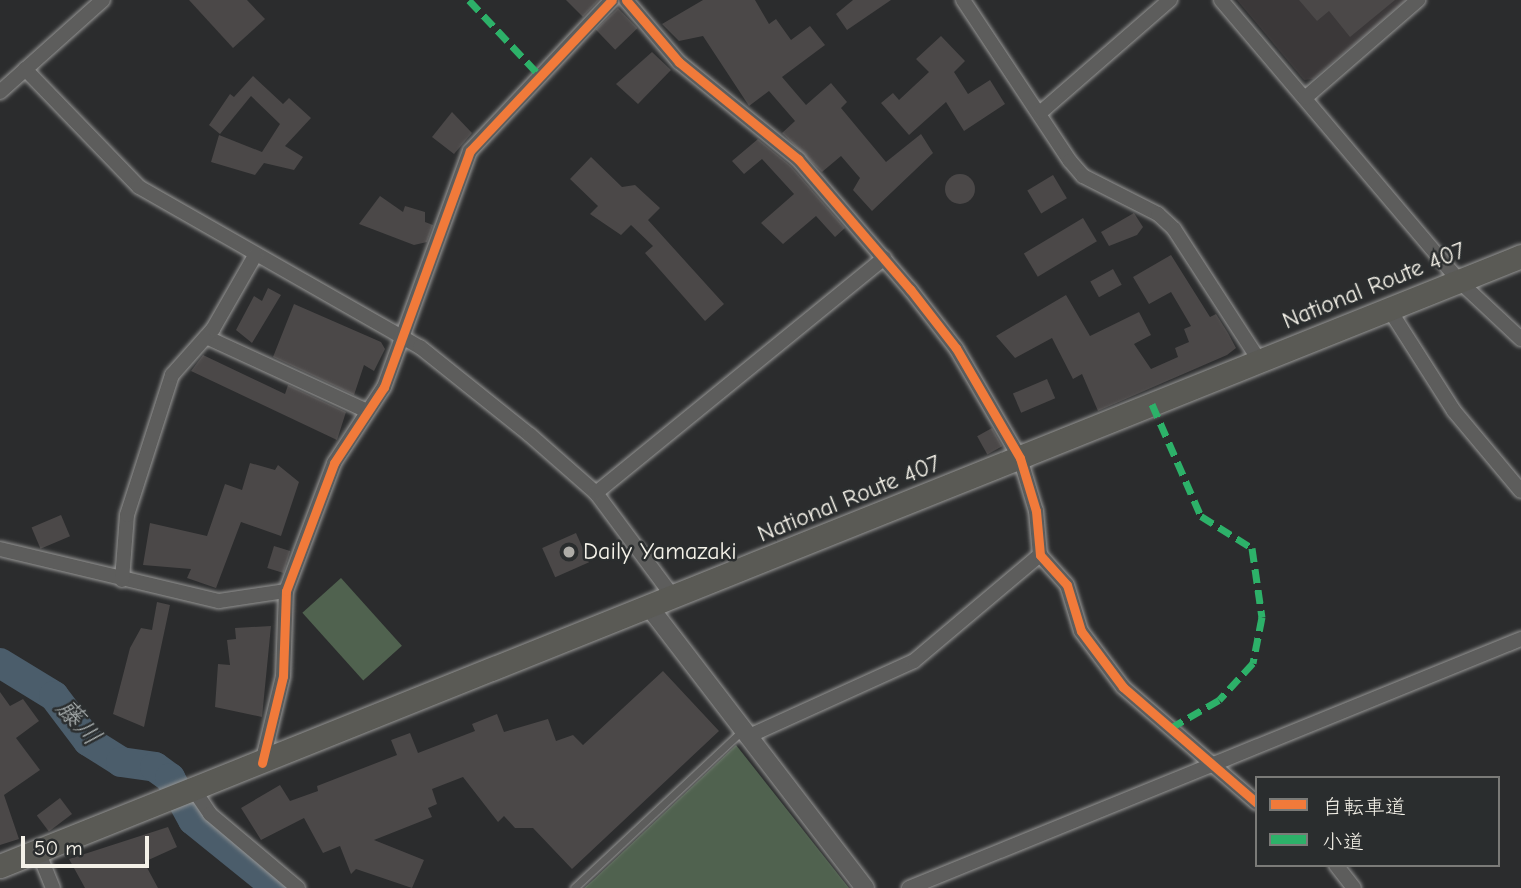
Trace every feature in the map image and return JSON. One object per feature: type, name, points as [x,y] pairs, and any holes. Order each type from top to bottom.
[{"type":"highway","name":"National Route 407","points":[[0,866],[650,608],[1521,256]]},
{"type":"street","points":[[0,92],[103,0]]},
{"type":"street","points":[[262,763],[283,676],[286,592],[334,463],[384,387],[470,151],[612,0]]},
{"type":"street","points":[[626,0],[679,62],[798,159],[884,258],[956,348],[1020,458],[1036,511],[1040,555],[1067,585],[1081,631],[1123,687],[1208,766],[1255,801]]},
{"type":"street","points":[[962,0],[1083,176],[1157,214],[1174,229],[1259,360]]},
{"type":"street","points":[[1041,112],[1170,0]]},
{"type":"street","points":[[1222,0],[1460,281],[1521,339]]},
{"type":"street","points":[[1305,98],[1418,0]]},
{"type":"street","points":[[25,69],[139,187],[400,337],[596,493],[674,598]]},
{"type":"street","points":[[122,580],[127,515],[164,396],[177,367],[206,337],[256,254]]},
{"type":"street","points":[[596,493],[884,258]]},
{"type":"street","points":[[1389,309],[1454,411],[1521,491]]},
{"type":"street","points":[[206,337],[367,411]]},
{"type":"street","points":[[0,549],[219,601],[286,592]]},
{"type":"street","points":[[746,733],[914,662],[1040,555]]},
{"type":"street","points":[[650,608],[865,888]]},
{"type":"street","points":[[909,888],[1521,639]]},
{"type":"street","points":[[194,790],[210,814],[298,888]]},
{"type":"street","points":[[38,851],[53,888]]},
{"type":"street","points":[[1338,867],[1354,888]]},
{"type":"lane","points":[[574,888],[746,733]]},
{"type":"shaded area","points":[[1237,0],[1406,0],[1313,79],[1304,80]]},
{"type":"green space","points":[[341,578],[402,646],[363,680],[302,613]]},
{"type":"green space","points":[[736,745],[849,888],[584,888],[593,880]]},
{"type":"building","points":[[189,0],[247,0],[265,19],[233,48]]},
{"type":"building","points":[[566,0],[599,0],[583,17]]},
{"type":"building","points":[[703,0],[755,0],[769,24],[776,19],[791,40],[810,26],[825,45],[782,77],[806,105],[831,83],[847,102],[841,108],[886,162],[921,134],[933,153],[872,211],[853,190],[860,178],[841,156],[822,172],[782,133],[795,121],[769,91],[749,106],[703,36],[679,41],[662,24]]},
{"type":"building","points":[[853,0],[891,0],[847,30],[836,14]]},
{"type":"building","points":[[1299,0],[1395,0],[1350,37],[1329,11],[1317,21]]},
{"type":"building","points":[[618,8],[637,28],[615,50],[596,30]]},
{"type":"building","points":[[941,36],[965,61],[954,72],[968,94],[990,80],[1005,104],[964,131],[946,102],[909,135],[881,103],[893,93],[899,100],[929,72],[916,59]]},
{"type":"building","points":[[652,52],[671,70],[638,104],[616,84]]},
{"type":"building","points":[[253,76],[283,104],[289,98],[311,118],[285,146],[303,157],[294,170],[264,163],[255,175],[211,162],[219,135],[262,152],[280,124],[251,96],[220,134],[209,125],[230,94],[234,97]]},
{"type":"building","points":[[452,112],[472,133],[454,154],[432,137]]},
{"type":"building","points":[[758,139],[791,166],[845,228],[835,237],[816,216],[783,244],[761,223],[794,194],[762,159],[744,174],[732,161]]},
{"type":"building","points":[[591,157],[622,187],[635,185],[660,208],[648,220],[724,304],[705,321],[645,253],[653,246],[631,225],[621,235],[590,214],[598,206],[570,179]]},
{"type":"building","points":[[960,174],[971,178],[975,189],[971,200],[960,204],[949,200],[945,189],[949,178]]},
{"type":"building","points":[[1053,175],[1067,198],[1041,214],[1027,190]]},
{"type":"building","points":[[380,196],[403,212],[405,206],[425,212],[425,222],[433,225],[427,242],[414,245],[359,224]]},
{"type":"building","points":[[1134,213],[1143,227],[1137,235],[1109,246],[1101,232]]},
{"type":"building","points":[[1083,218],[1097,241],[1038,277],[1024,254]]},
{"type":"building","points":[[1171,255],[1210,317],[1216,314],[1228,333],[1236,348],[1227,355],[1098,411],[1082,374],[1073,379],[1052,338],[1015,358],[996,336],[1066,295],[1090,336],[1139,312],[1151,335],[1134,344],[1151,369],[1178,357],[1175,348],[1189,342],[1184,329],[1191,326],[1171,292],[1149,304],[1133,277]]},
{"type":"building","points":[[1113,269],[1122,285],[1099,297],[1090,282]]},
{"type":"building","points":[[268,288],[281,295],[252,343],[236,330],[254,296],[262,301]]},
{"type":"building","points":[[294,304],[381,342],[385,349],[374,371],[364,365],[354,395],[273,357]]},
{"type":"building","points":[[203,355],[285,394],[288,385],[346,412],[337,440],[191,371]]},
{"type":"building","points":[[1047,379],[1055,398],[1021,413],[1013,393]]},
{"type":"building","points":[[992,428],[1002,446],[987,455],[977,436]]},
{"type":"building","points":[[250,463],[275,470],[278,465],[299,482],[281,536],[241,522],[216,588],[187,578],[191,569],[143,565],[150,523],[207,536],[225,484],[242,490]]},
{"type":"building","points":[[61,515],[70,536],[41,549],[32,528]]},
{"type":"building","points":[[576,533],[589,562],[555,577],[542,548]]},
{"type":"building","points":[[274,546],[290,551],[284,573],[267,568]]},
{"type":"building","points":[[157,602],[170,605],[144,727],[113,714],[130,648],[141,628],[152,630]]},
{"type":"building","points":[[271,626],[262,717],[215,707],[218,664],[230,665],[227,640],[236,639],[235,628]]},
{"type":"building","points":[[663,671],[719,731],[572,869],[533,828],[515,828],[504,816],[498,822],[463,777],[432,789],[437,804],[428,808],[432,817],[374,840],[424,860],[412,888],[356,869],[351,874],[340,846],[323,853],[304,818],[261,840],[241,808],[280,785],[290,801],[318,791],[317,786],[397,755],[391,740],[410,733],[418,753],[475,731],[472,724],[497,714],[504,732],[548,719],[556,741],[573,735],[583,745]]},
{"type":"building","points":[[0,692],[10,706],[23,699],[39,721],[16,738],[40,770],[4,795],[19,839],[0,845]]},
{"type":"building","points":[[60,798],[72,814],[49,831],[37,815]]},
{"type":"building","points":[[168,827],[177,847],[144,862],[158,888],[85,888],[69,859]]},
{"type":"waterway","name":"藤川","points":[[0,663],[54,696],[88,741],[121,762],[155,767],[170,778],[193,820],[277,888]]},
{"type":"marked path","points":[[469,0],[540,76]]},
{"type":"marked path","points":[[1152,404],[1201,516],[1252,548],[1262,617],[1253,663],[1219,700],[1172,727]]},
{"type":"cycle path","points":[[262,763],[283,676],[286,591],[334,463],[384,387],[470,151],[612,0]]},
{"type":"cycle path","points":[[626,0],[679,62],[798,159],[910,289],[956,348],[1020,458],[1036,511],[1040,555],[1067,585],[1081,631],[1123,687],[1255,801]]},
{"type":"place","name":"Daily Yamazaki","points":[[569,552]]}]
